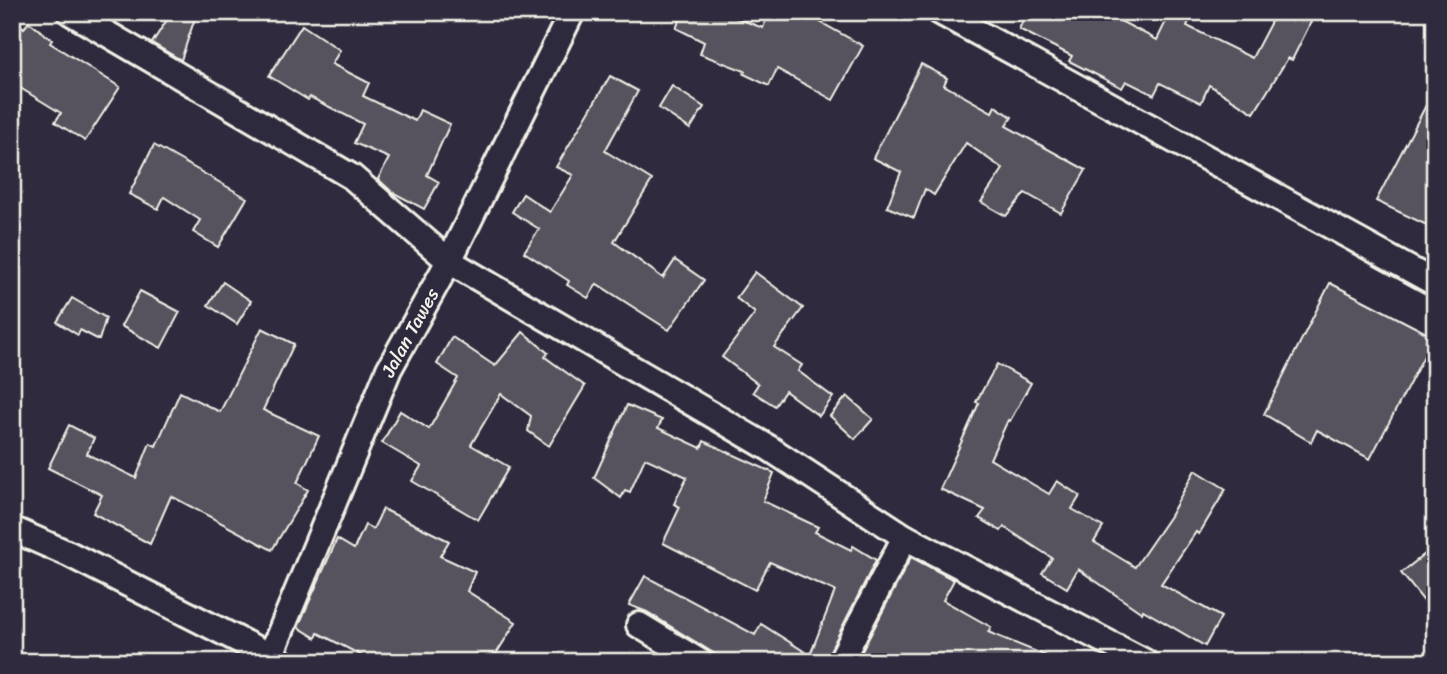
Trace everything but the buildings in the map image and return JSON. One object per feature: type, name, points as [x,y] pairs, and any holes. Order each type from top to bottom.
[{"type":"street","points":[[70,12],[352,177],[449,261],[769,448],[905,537],[1144,662]]},
{"type":"street","name":"Jalan Tawes","points":[[274,660],[389,369],[449,261],[572,12]]},
{"type":"street","points":[[940,12],[1435,283]]},
{"type":"street","points":[[12,529],[274,660]]},
{"type":"street","points":[[841,662],[905,537]]},
{"type":"street","points":[[639,625],[700,662]]}]
